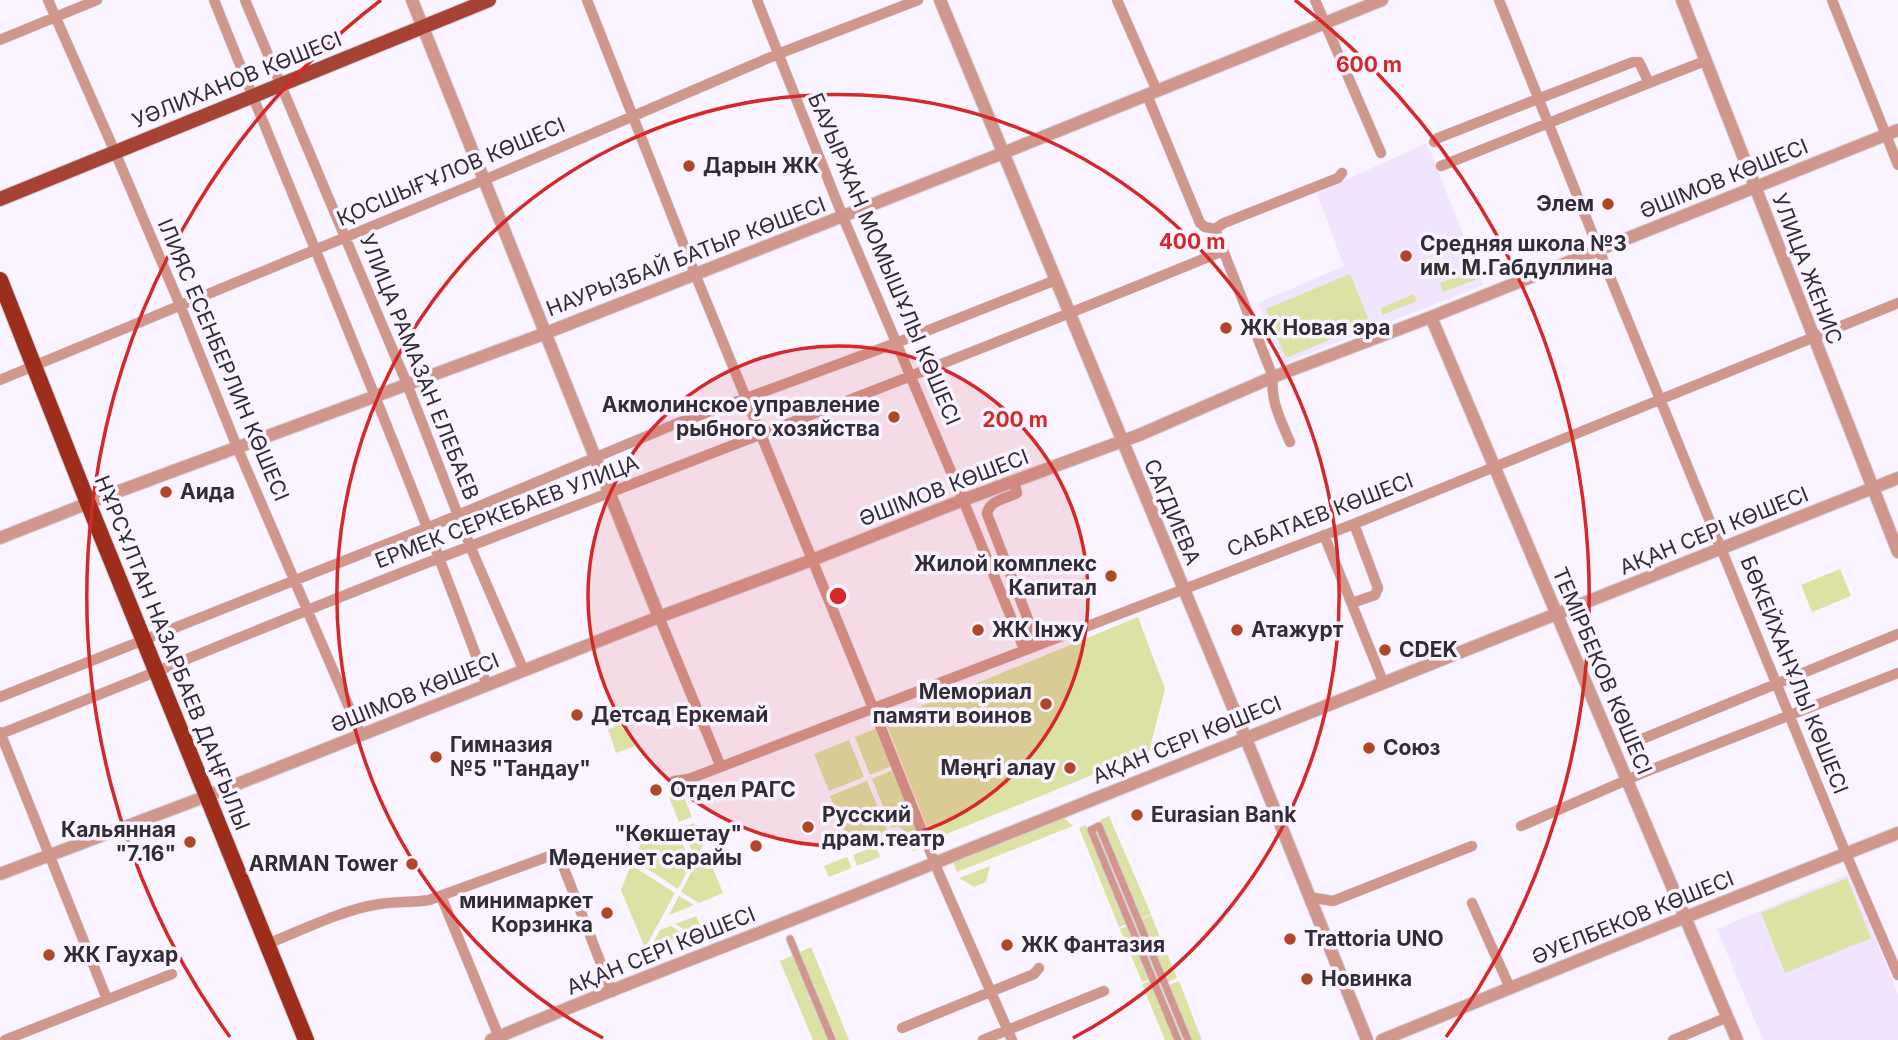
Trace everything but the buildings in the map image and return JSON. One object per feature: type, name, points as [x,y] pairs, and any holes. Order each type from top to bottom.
[{"type":"highway","name":"НҰРСҰЛТАН НАЗАРБАЕВ ДАҢҒЫЛЫ","points":[[0,280],[306,1040]]},
{"type":"main road","name":"УӘЛИХАНОВ КӨШЕСІ","points":[[0,199],[489,0]]},
{"type":"street","name":"ІЛИЯС ЕСЕНБЕРЛИН КӨШЕСІ","points":[[48,0],[361,735]]},
{"type":"street","points":[[0,40],[97,0]]},
{"type":"street","points":[[214,0],[375,396],[487,685]]},
{"type":"street","name":"УЛИЦА РАМАЗАН ЕЛЕБАЕВ","points":[[246,0],[524,671]]},
{"type":"street","points":[[412,0],[720,767]]},
{"type":"street","points":[[587,0],[695,275],[935,862],[1012,1040]]},
{"type":"street","name":"БАУЫРЖАН МОМЫШҰЛЫ КӨШЕСІ","points":[[757,0],[843,217],[1024,649]]},
{"type":"street","name":"ҚОСШЫҒҰЛОВ КӨШЕСІ","points":[[0,380],[484,180],[778,54],[918,0]]},
{"type":"street","name":"САГДИЕВА","points":[[940,0],[1184,588],[1367,1040]]},
{"type":"street","points":[[1116,0],[1200,223],[1205,227],[1214,229],[1338,178],[1342,173]]},
{"type":"street","points":[[1315,0],[1381,153]]},
{"type":"street","name":"НАУРЫЗБАЙ БАТЫР КӨШЕСІ","points":[[0,538],[695,275],[1382,0]]},
{"type":"street","name":"БӨКЕЙХАНҰЛЫ КӨШЕСІ","points":[[1499,0],[1846,854],[1893,951],[1898,975]]},
{"type":"street","name":"УЛИЦА ЖЕНИС","points":[[1682,0],[1898,552]]},
{"type":"street","points":[[1832,0],[1892,132],[1898,165]]},
{"type":"street","points":[[1441,166],[1705,61]]},
{"type":"street","points":[[1434,142],[1538,97],[1633,62],[1639,62],[1648,83]]},
{"type":"street","name":"ӘШІМОВ КӨШЕСІ","points":[[0,874],[208,796],[659,617],[1122,442],[1273,377],[1431,317],[1892,132]]},
{"type":"street","points":[[1214,229],[1273,377],[1273,400],[1290,442]]},
{"type":"street","name":"ЕРМЕК СЕРКЕБАЕВ УЛИЦА","points":[[0,733],[1223,251]]},
{"type":"street","name":"ЕРМЕК СЕРКЕБАЕВ УЛИЦА","points":[[0,697],[427,528],[673,425],[896,343],[1056,280]]},
{"type":"street","name":"САБАТАЕВ КӨШЕСІ","points":[[674,781],[689,779],[1354,524],[1898,303]]},
{"type":"street","name":"ТЕМІРБЕКОВ КӨШЕСІ","points":[[1431,317],[1737,1040]]},
{"type":"street","name":"АҚАН СЕРІ КӨШЕСІ","points":[[495,1038],[1898,478]]},
{"type":"street","points":[[1014,482],[1017,493],[992,503],[987,514],[1031,627],[1031,634],[1024,649]]},
{"type":"street","points":[[1352,603],[1375,595],[1378,588],[1354,524]]},
{"type":"street","points":[[1324,535],[1384,684]]},
{"type":"street","points":[[1642,739],[1898,634]]},
{"type":"street","points":[[1521,826],[1645,772],[1898,673]]},
{"type":"street","points":[[0,733],[107,999]]},
{"type":"street","points":[[1092,820],[1095,828],[1091,830],[1103,847],[1179,1035],[1188,1040]]},
{"type":"street","name":"ӘУЕЛБЕКОВ КӨШЕСІ","points":[[1382,1040],[1898,833]]},
{"type":"street","points":[[1309,897],[1333,901],[1472,846]]},
{"type":"street","points":[[267,944],[356,909],[387,903],[416,902],[558,853],[612,992]]},
{"type":"street","points":[[441,895],[495,1038]]},
{"type":"street","points":[[1472,903],[1510,988]]},
{"type":"street","points":[[790,939],[832,1040]]},
{"type":"street","points":[[902,1028],[1034,974],[1039,968]]},
{"type":"street","points":[[5,1040],[172,974]]},
{"type":"street","points":[[983,1040],[1104,991]]},
{"type":"street","points":[[1673,1040],[1728,1017]]},
{"type":"shaded area","name":"Средняя школа №3 им. М.Габдуллина","points":[[1427,143],[1483,285],[1284,363],[1258,303],[1344,266],[1317,193]]},
{"type":"shaded area","points":[[1849,874],[1898,994],[1898,1040],[1763,1040],[1717,929]]},
{"type":"green space","points":[[1480,267],[1480,278],[1443,292],[1440,283]]},
{"type":"green space","points":[[1350,274],[1370,323],[1286,358],[1266,309]]},
{"type":"green space","points":[[1414,294],[1417,301],[1382,315],[1381,308]]},
{"type":"green space","points":[[1840,569],[1851,596],[1812,612],[1801,585]]},
{"type":"green space","points":[[1138,617],[1165,689],[1149,752],[932,840],[885,721]]},
{"type":"green space","points":[[626,723],[635,746],[616,753],[608,729]]},
{"type":"green space","points":[[877,728],[892,766],[870,775],[855,737]]},
{"type":"green space","points":[[849,740],[864,777],[829,791],[814,754]]},
{"type":"green space","points":[[893,770],[925,846],[913,851],[904,831],[898,826],[892,828],[872,779]]},
{"type":"green space","points":[[867,781],[887,830],[850,845],[830,796]]},
{"type":"green space","points":[[682,792],[692,817],[679,822],[669,797]]},
{"type":"green space","points":[[1109,816],[1151,914],[1142,918],[1100,820]]},
{"type":"green space","points":[[1064,818],[1073,826],[957,872],[953,862]]},
{"type":"green space","points":[[694,823],[703,845],[695,859],[682,827]]},
{"type":"green space","points":[[1086,825],[1127,924],[1119,927],[1079,828]]},
{"type":"green space","points":[[676,828],[691,864],[678,889],[634,860],[643,839]]},
{"type":"green space","points":[[876,846],[880,857],[857,866],[853,855]]},
{"type":"green space","points":[[708,856],[723,893],[699,903],[681,892],[696,863]]},
{"type":"green space","points":[[847,857],[852,868],[829,877],[824,866]]},
{"type":"green space","points":[[631,865],[675,893],[645,948],[621,890]]},
{"type":"green space","points":[[990,866],[986,882],[974,887],[959,878]]},
{"type":"green space","points":[[1847,878],[1871,938],[1785,973],[1761,913]]},
{"type":"green space","points":[[679,896],[694,905],[669,915]]},
{"type":"green space","points":[[1151,915],[1177,978],[1168,982],[1142,919]]},
{"type":"green space","points":[[696,916],[701,928],[690,933],[675,924]]},
{"type":"green space","points":[[671,926],[685,935],[650,948],[660,930]]},
{"type":"green space","points":[[1128,926],[1150,979],[1142,982],[1120,929]]},
{"type":"green space","points":[[811,947],[849,1040],[813,1040],[780,961]]},
{"type":"green space","points":[[1150,981],[1174,1040],[1165,1040],[1142,984]]},
{"type":"green space","points":[[1179,981],[1202,1040],[1192,1040],[1169,985]]},
{"type":"place","name":"Дарын ЖК","points":[[689,166]]},
{"type":"place","name":"Элем","points":[[1608,204]]},
{"type":"place","name":"Средняя школа №3 им. М.Габдуллина","points":[[1406,256]]},
{"type":"place","name":"ЖК Новая эра","points":[[1226,328]]},
{"type":"place","name":"Акмолинское управление рыбного хозяйства","points":[[894,417]]},
{"type":"place","name":"Аида","points":[[166,492]]},
{"type":"place","name":"Жилой комплекс Капитал","points":[[1111,576]]},
{"type":"place","name":"ЖК Інжу","points":[[978,630]]},
{"type":"place","name":"Атажурт","points":[[1237,630]]},
{"type":"place","name":"CDEK","points":[[1385,650]]},
{"type":"place","name":"Мемориал памяти воинов","points":[[1046,704]]},
{"type":"place","name":"Детсад Еркемай","points":[[577,715]]},
{"type":"place","name":"Союз","points":[[1369,748]]},
{"type":"place","name":"Гимназия №5 \"Тандау\"","points":[[436,757]]},
{"type":"place","name":"Мәңгі алау","points":[[1070,768]]},
{"type":"place","name":"Отдел РАГС","points":[[656,790]]},
{"type":"place","name":"Eurasian Bank","points":[[1137,815]]},
{"type":"place","name":"Русский драм.театр","points":[[808,827]]},
{"type":"place","name":"Кальянная \"7.16\"","points":[[190,842]]},
{"type":"place","name":"\"Көкшетау\" Мәдениет сарайы","points":[[756,846]]},
{"type":"place","name":"ARMAN Tower","points":[[412,864]]},
{"type":"place","name":"минимаркет Корзинка","points":[[607,913]]},
{"type":"place","name":"Trattoria UNO","points":[[1290,939]]},
{"type":"place","name":"ЖК Фантазия","points":[[1007,945]]},
{"type":"place","name":"ЖК Гаухар","points":[[49,955]]},
{"type":"place","name":"Новинка","points":[[1307,979]]}]
